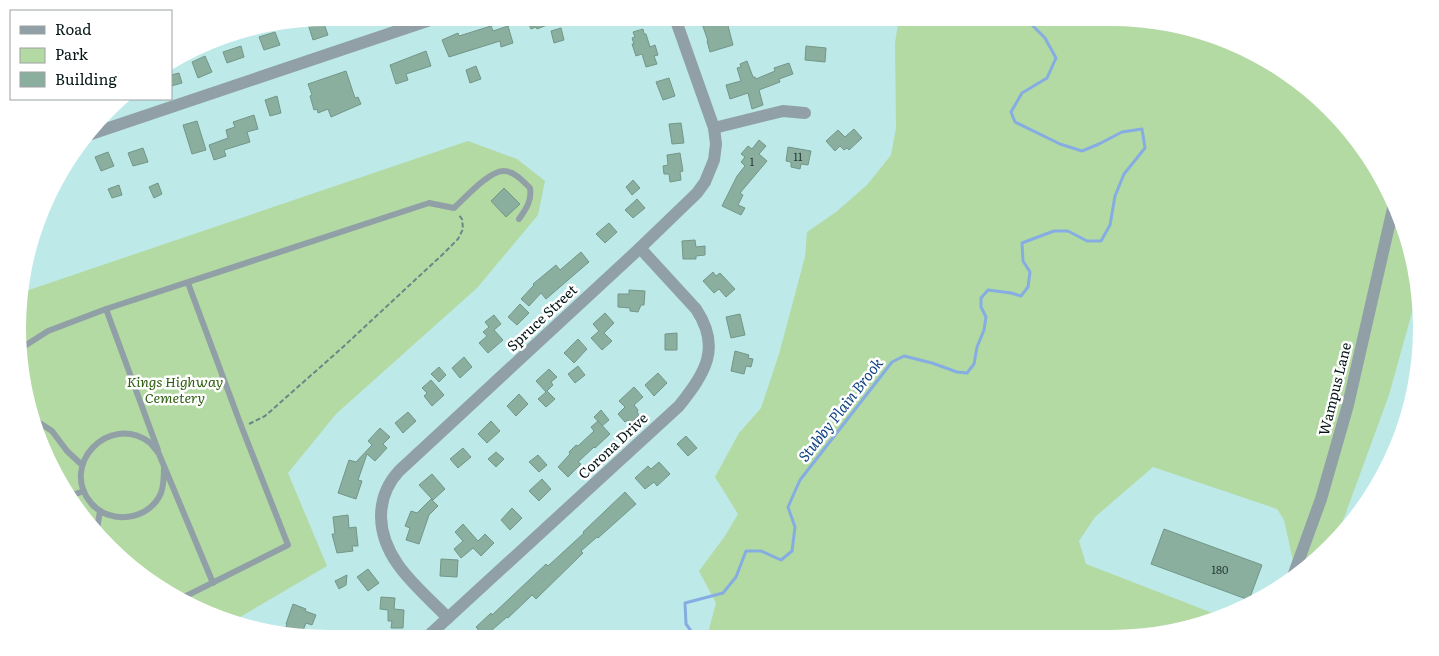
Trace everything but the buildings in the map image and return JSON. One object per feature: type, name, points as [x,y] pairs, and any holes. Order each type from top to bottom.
[{"type":"street","points":[[99,131],[412,26]]},
{"type":"street","name":"Spruce Street","points":[[448,618],[400,568],[388,550],[383,534],[381,514],[382,500],[387,487],[398,471],[640,248],[706,182],[715,154],[714,128],[678,26]]},
{"type":"street","points":[[714,128],[783,110],[805,113]]},
{"type":"street","name":"Wampus Lane","points":[[1297,565],[1321,499],[1348,405],[1391,216]]},
{"type":"street","name":"Corona Drive","points":[[435,630],[679,406],[702,375],[709,344],[702,317],[640,248]]},
{"type":"lane","points":[[27,345],[48,331],[106,309],[429,204],[454,208],[494,173],[503,171],[512,173],[530,188],[531,197],[528,206],[519,219]]},
{"type":"lane","points":[[188,283],[288,545],[188,595]]},
{"type":"lane","points":[[106,309],[164,467],[213,583]]},
{"type":"lane","points":[[42,424],[52,431],[67,451],[82,465]]},
{"type":"lane","points":[[159,454],[149,443],[137,436],[123,434],[109,436],[97,443],[88,452],[82,465],[81,478],[84,491],[90,502],[100,511],[112,517],[126,518],[152,507],[160,495],[164,482],[164,467]]},
{"type":"lane","points":[[76,494],[84,491]]},
{"type":"lane","points":[[98,523],[100,511]]},
{"type":"path","points":[[242,428],[265,416],[343,347],[458,239],[463,229],[462,219],[454,208]]},
{"type":"green space","points":[[898,26],[1111,26],[1170,32],[1226,49],[1279,77],[1310,101],[1350,144],[1362,160],[1382,195],[1397,231],[1407,269],[1412,312],[1389,395],[1343,521],[1310,555],[1295,567],[1284,520],[1277,509],[1153,467],[1095,517],[1079,541],[1086,564],[1212,613],[1208,614],[1170,624],[1111,630],[709,630],[716,603],[699,571],[725,536],[738,514],[715,477],[739,433],[761,408],[779,354],[805,257],[807,232],[836,212],[867,185],[891,155],[896,128],[895,43]]},
{"type":"green space","name":"Kings Highway Cemetery","points":[[468,141],[517,159],[545,181],[538,215],[477,288],[336,414],[288,473],[327,566],[241,617],[195,599],[160,579],[129,555],[101,527],[77,496],[49,443],[32,387],[26,328],[29,290]]},
{"type":"waterway","name":"Stubby Plain Brook","points":[[690,630],[686,624],[685,603],[723,593],[736,577],[746,551],[761,551],[781,560],[792,551],[795,527],[788,507],[800,480],[892,362],[904,356],[957,372],[967,373],[974,364],[977,347],[984,330],[986,317],[981,307],[981,298],[988,290],[1021,296],[1028,287],[1030,272],[1023,261],[1022,243],[1054,231],[1068,231],[1087,241],[1101,241],[1110,225],[1115,196],[1124,174],[1145,148],[1142,129],[1122,132],[1082,151],[1060,144],[1015,122],[1011,112],[1022,93],[1047,78],[1056,58],[1045,38],[1033,26]]}]
